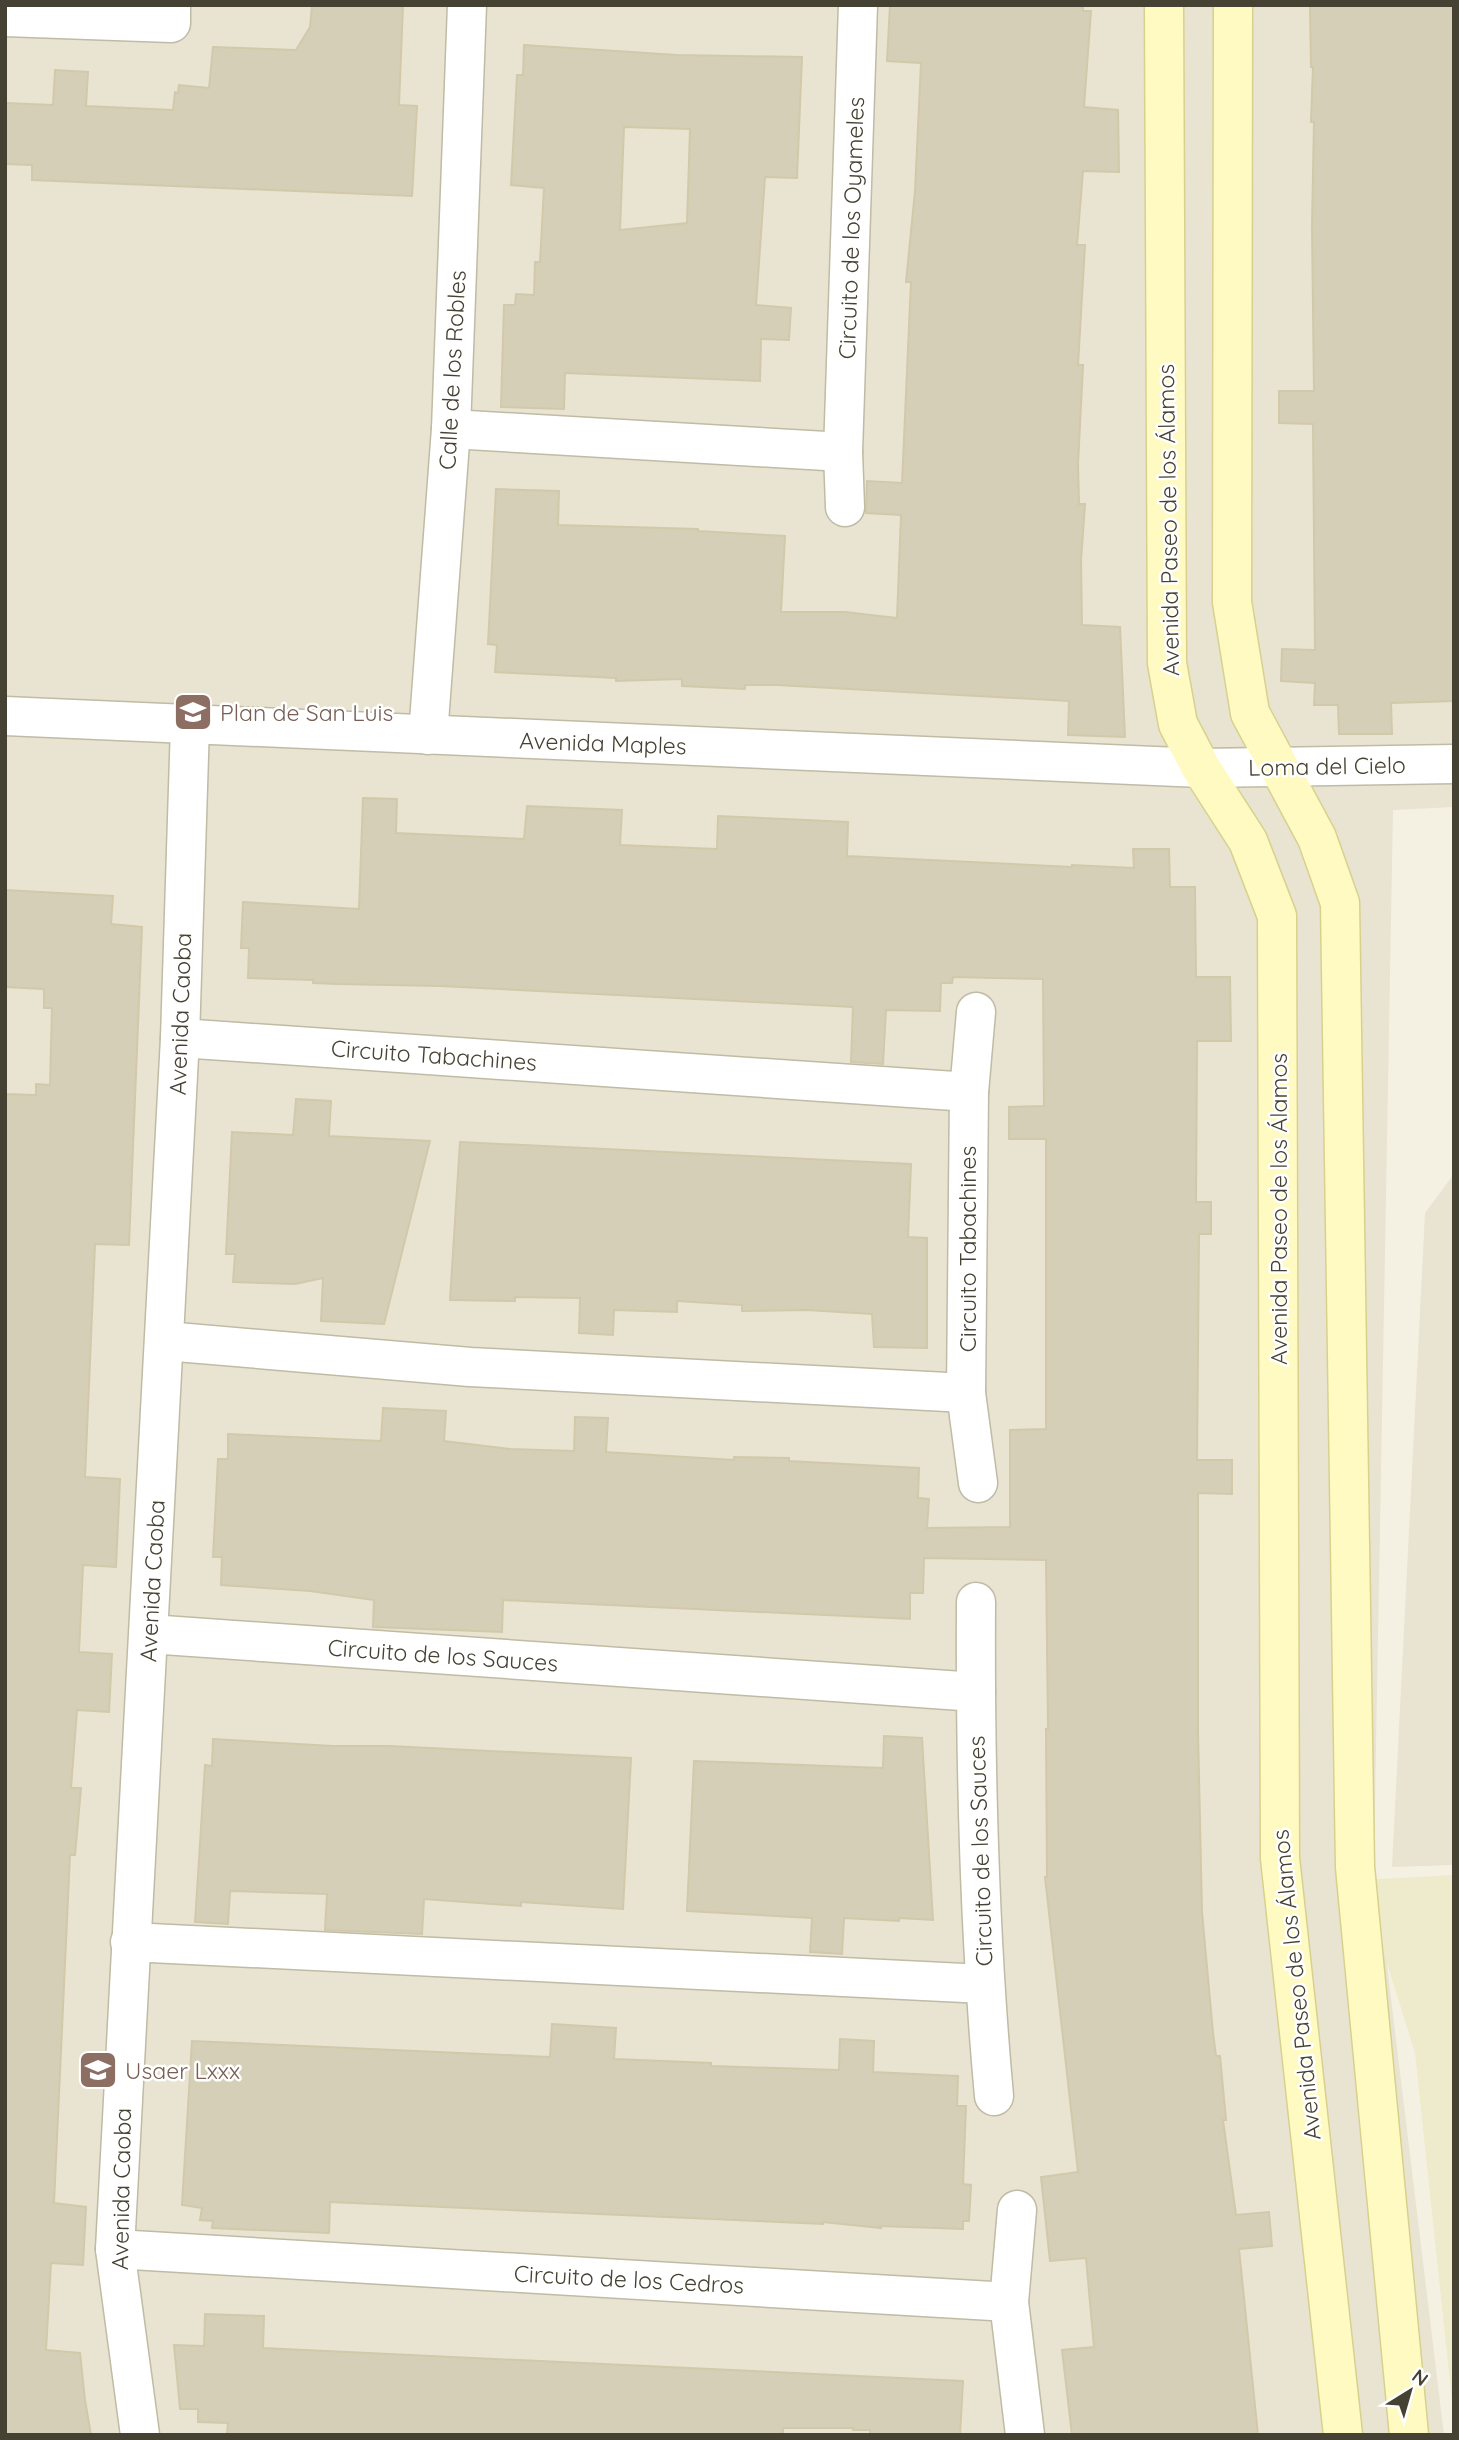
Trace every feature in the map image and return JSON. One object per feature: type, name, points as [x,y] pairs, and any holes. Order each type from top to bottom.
[{"type":"street","points":[[5,17],[171,23],[171,5]]},
{"type":"street","name":"Calle de los Robles","points":[[428,735],[450,429],[467,5]]},
{"type":"street","name":"Circuito de los Oyameles","points":[[845,507],[843,452],[858,5]]},
{"type":"street","name":"Avenida Paseo de los Álamos","points":[[1164,5],[1167,663],[1178,724],[1201,768],[1248,841],[1277,916],[1280,1858],[1343,2435]]},
{"type":"street","points":[[1233,5],[1231,602],[1250,713],[1317,838],[1340,902],[1355,1867],[1409,2435]]},
{"type":"street","points":[[450,429],[843,452]]},
{"type":"street","name":"Avenida Maples","points":[[5,716],[1201,768]]},
{"type":"street","name":"Avenida Caoba","points":[[140,2435],[115,2249],[180,1038],[190,724]]},
{"type":"street","name":"Loma del Cielo","points":[[1201,768],[1454,764]]},
{"type":"street","points":[[968,1092],[975,1012]]},
{"type":"street","name":"Circuito Tabachines","points":[[180,1038],[968,1092],[966,1393],[978,1483]]},
{"type":"street","points":[[165,1341],[470,1367],[966,1393]]},
{"type":"street","points":[[976,1602],[976,1692]]},
{"type":"street","name":"Circuito de los Sauces","points":[[130,1942],[984,1984],[976,1692],[149,1634]]},
{"type":"street","points":[[984,1984],[994,2096]]},
{"type":"street","points":[[1017,2210],[1009,2302],[1025,2435]]},
{"type":"street","name":"Circuito de los Cedros","points":[[115,2249],[1009,2302]]},
{"type":"shaded area","points":[[5,5],[1454,5],[1454,807],[1393,810],[1374,1858],[1444,2435],[5,2435]]},
{"type":"shaded area","points":[[1454,1174],[1454,1865],[1392,1867],[1425,1213]]},
{"type":"shaded area","points":[[1454,1875],[1454,2420],[1415,2053],[1361,1880]]},
{"type":"building","points":[[312,5],[403,5],[399,105],[417,106],[412,196],[32,180],[32,165],[5,164],[5,103],[53,105],[55,70],[88,72],[86,106],[173,110],[175,92],[178,93],[179,85],[209,88],[213,47],[296,50],[310,27]]},
{"type":"building","points":[[890,5],[1083,5],[1083,11],[1091,11],[1084,107],[1118,110],[1119,172],[1083,171],[1077,245],[1085,245],[1078,365],[1083,365],[1078,464],[1079,504],[1085,504],[1081,560],[1082,625],[1120,627],[1125,737],[1068,735],[1069,701],[777,685],[745,685],[745,689],[682,686],[682,679],[616,681],[616,678],[495,672],[497,645],[488,644],[496,489],[559,491],[558,525],[698,529],[785,536],[781,612],[845,612],[897,618],[901,515],[866,513],[867,481],[902,483],[911,282],[906,282],[915,191],[921,63],[887,61]]},
{"type":"building","points":[[1310,5],[1454,5],[1454,701],[1391,703],[1392,734],[1339,734],[1338,705],[1314,705],[1315,683],[1281,681],[1282,649],[1315,650],[1313,424],[1279,423],[1279,391],[1314,391],[1314,122],[1311,122],[1313,67]]},
{"type":"building","points":[[524,45],[677,55],[802,57],[797,178],[765,177],[756,305],[791,308],[789,340],[761,339],[760,381],[565,373],[564,409],[501,407],[504,305],[515,305],[516,294],[534,295],[535,262],[540,262],[544,188],[511,185],[517,75],[523,75]],"holes":[[[624,127],[690,129],[687,223],[620,230]]]},
{"type":"building","points":[[363,798],[397,799],[396,833],[524,839],[527,806],[622,810],[620,845],[717,849],[718,816],[848,822],[847,856],[1134,868],[1133,849],[1169,849],[1170,887],[1195,887],[1196,977],[1230,977],[1231,1041],[1197,1041],[1196,1202],[1211,1202],[1211,1234],[1199,1234],[1197,1460],[1232,1460],[1232,1494],[1198,1493],[1198,1732],[1202,1912],[1213,2033],[1216,2056],[1220,2056],[1226,2120],[1223,2120],[1236,2215],[1269,2212],[1272,2246],[1239,2249],[1258,2435],[1072,2435],[1062,2350],[1094,2347],[1086,2258],[1050,2261],[1041,2177],[1078,2172],[1045,1877],[1048,1729],[1046,1560],[924,1558],[923,1593],[910,1593],[910,1619],[503,1600],[502,1632],[373,1627],[374,1600],[310,1591],[221,1585],[222,1557],[213,1557],[218,1459],[228,1459],[228,1434],[381,1441],[383,1408],[446,1411],[444,1441],[510,1449],[574,1451],[575,1417],[608,1418],[606,1452],[734,1460],[734,1457],[789,1458],[789,1461],[919,1468],[918,1498],[929,1499],[927,1528],[1010,1527],[1010,1430],[1046,1429],[1046,1139],[1009,1139],[1009,1107],[1044,1106],[1043,979],[953,977],[952,983],[941,983],[940,1011],[886,1010],[883,1064],[851,1062],[853,1007],[248,978],[249,948],[241,948],[243,902],[359,909]]},
{"type":"building","points":[[5,890],[113,896],[111,924],[142,927],[129,1245],[95,1244],[85,1477],[120,1479],[116,1567],[83,1565],[79,1652],[112,1654],[109,1712],[77,1710],[71,1788],[81,1788],[75,1855],[70,1855],[54,2203],[86,2207],[83,2265],[51,2263],[46,2350],[80,2353],[91,2435],[5,2435],[5,1094],[36,1095],[36,1084],[50,1085],[52,1008],[44,1008],[44,989],[5,987]]},
{"type":"building","points":[[296,1099],[331,1101],[329,1136],[430,1141],[384,1324],[321,1321],[323,1278],[295,1284],[233,1282],[235,1254],[226,1254],[232,1132],[293,1135]]},
{"type":"building","points":[[460,1142],[911,1164],[908,1237],[927,1238],[927,1348],[874,1347],[872,1314],[807,1310],[742,1311],[742,1305],[677,1301],[677,1312],[614,1310],[613,1335],[579,1333],[580,1298],[450,1300]]},
{"type":"building","points":[[884,1736],[922,1738],[933,1920],[844,1918],[842,1954],[810,1952],[812,1918],[687,1911],[694,1761],[883,1768]]},
{"type":"building","points":[[213,1739],[631,1758],[623,1909],[521,1902],[521,1906],[424,1899],[422,1934],[325,1930],[327,1894],[230,1891],[228,1924],[195,1922],[205,1765],[212,1766]]},
{"type":"building","points":[[552,2024],[616,2028],[614,2059],[711,2063],[711,2066],[839,2070],[840,2039],[874,2041],[873,2072],[958,2076],[957,2106],[966,2106],[963,2184],[971,2185],[969,2221],[963,2221],[963,2229],[880,2226],[881,2228],[823,2222],[330,2202],[329,2233],[212,2228],[213,2221],[200,2220],[202,2208],[182,2205],[192,2041],[550,2057]]},
{"type":"building","points":[[205,2314],[264,2316],[263,2348],[963,2381],[960,2435],[870,2435],[870,2430],[853,2428],[783,2428],[783,2435],[227,2435],[228,2423],[198,2422],[198,2409],[180,2409],[174,2345],[204,2346]]},
{"type":"place","name":"Plan de San Luis","points":[[193,712]]},
{"type":"place","name":"Usaer Lxxx","points":[[98,2070]]}]
